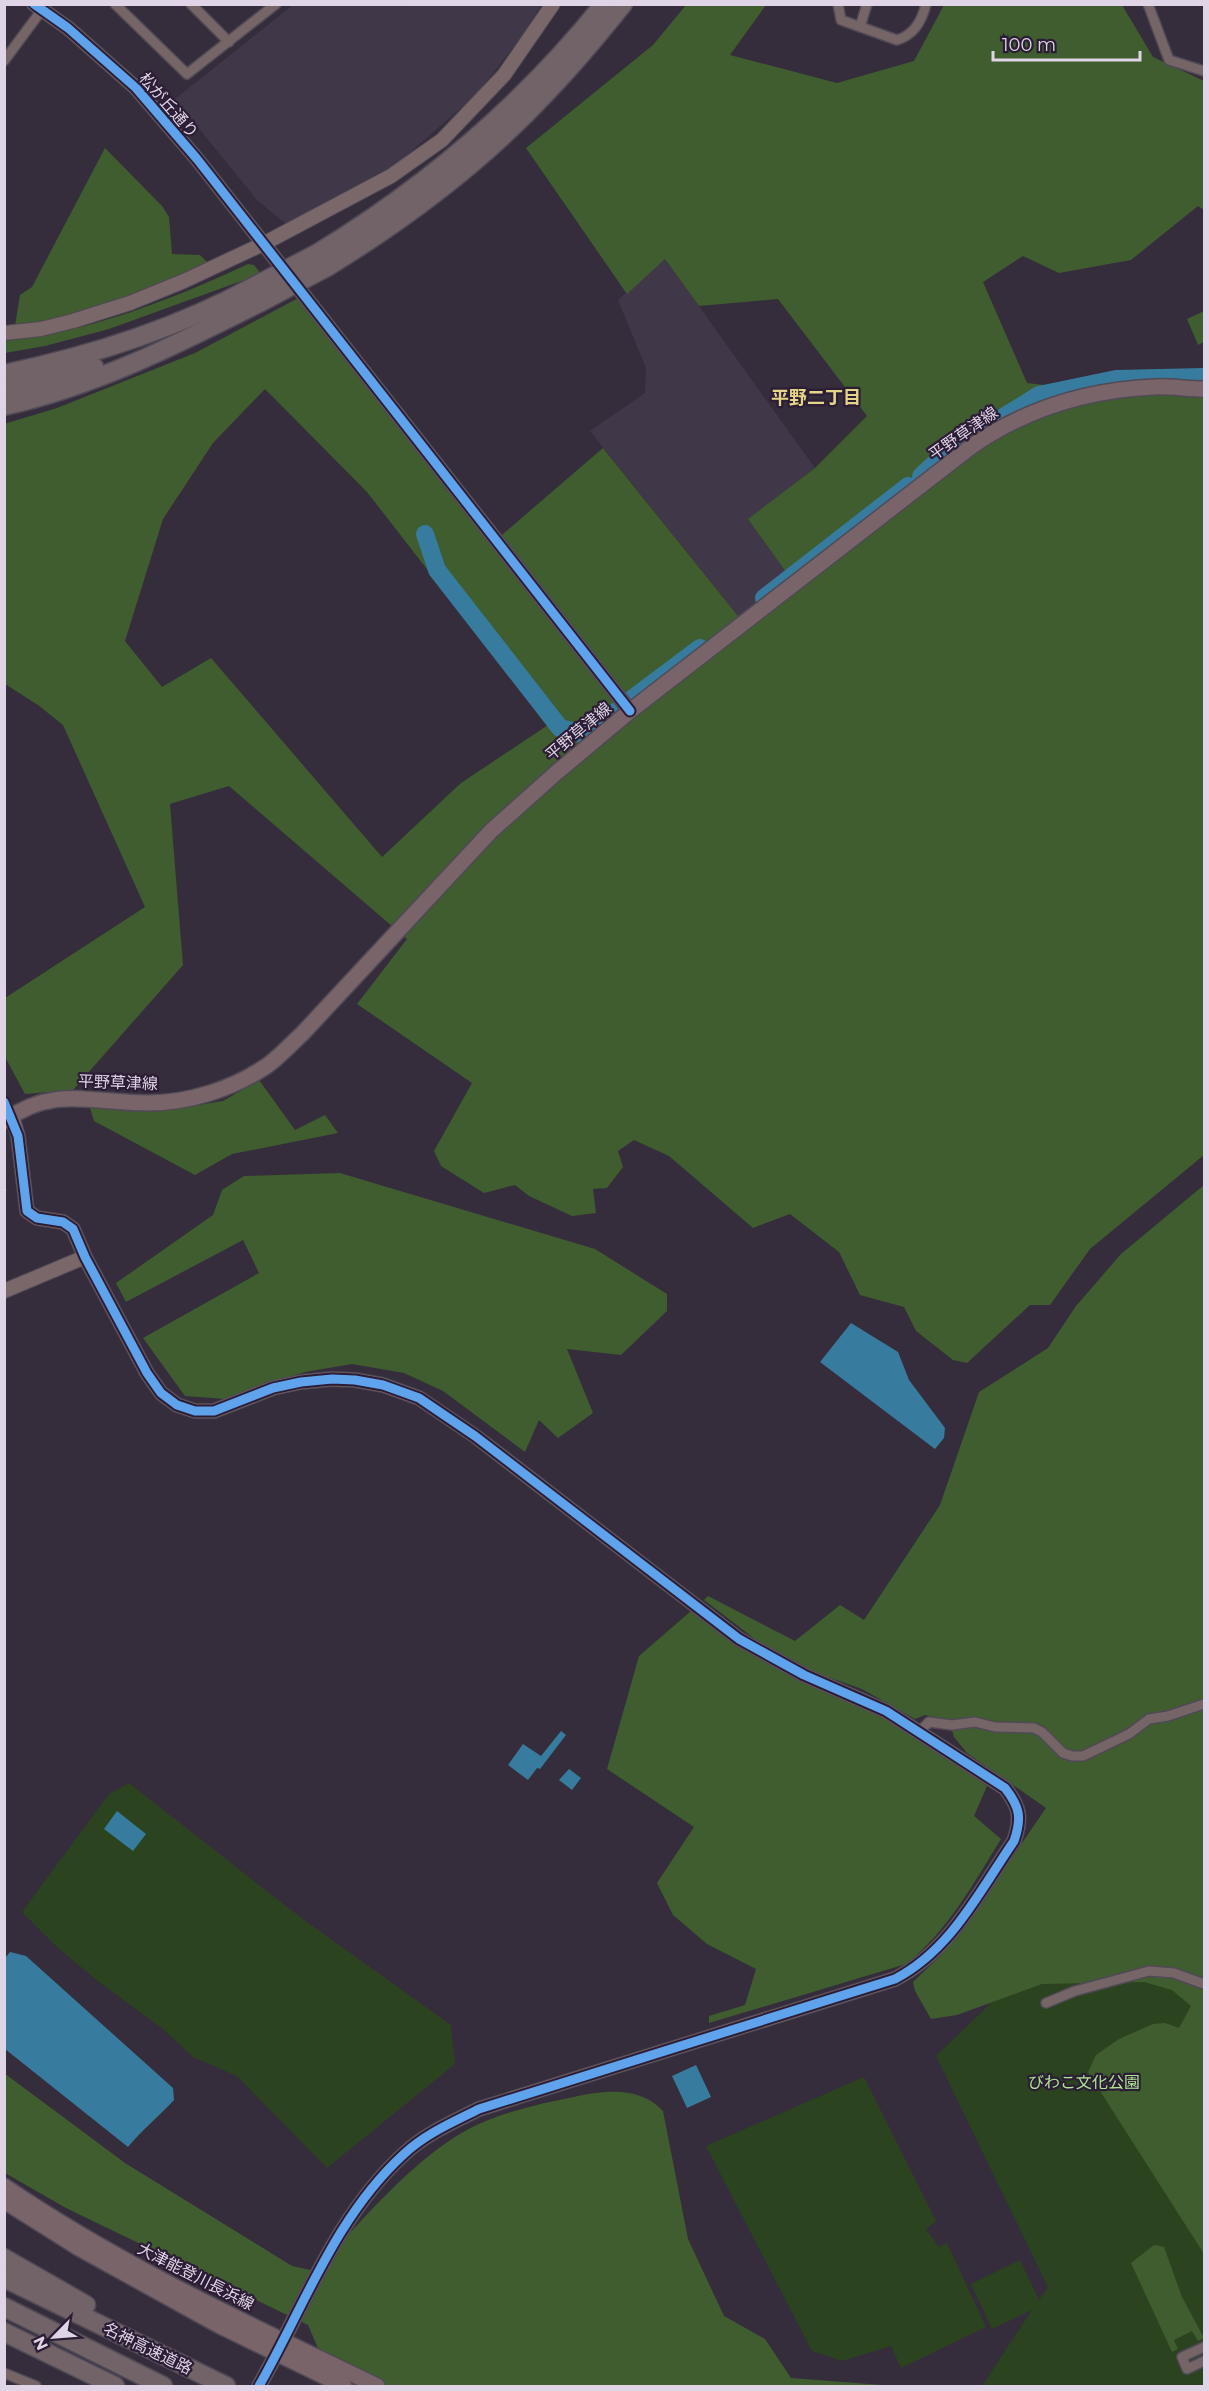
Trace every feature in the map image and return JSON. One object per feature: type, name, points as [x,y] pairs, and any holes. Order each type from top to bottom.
[{"type":"highway","points":[[322,260],[467,147],[508,111],[542,76],[603,4]]},
{"type":"highway","points":[[4,406],[70,387],[132,365],[398,220],[474,161],[548,92],[623,4]]},
{"type":"highway","points":[[4,362],[54,353],[257,295]]},
{"type":"highway","points":[[4,374],[75,357],[160,329],[230,299],[257,295]]},
{"type":"highway","points":[[4,390],[146,351],[257,295]]},
{"type":"highway","points":[[4,2258],[191,2369]]},
{"type":"highway","name":"名神高速道路","points":[[4,2278],[226,2386]]},
{"type":"highway","name":"名神高速道路","points":[[4,2307],[163,2386]]},
{"type":"highway","points":[[4,2332],[116,2386]]},
{"type":"main road","name":"平野草津線","points":[[7,1113],[59,1098],[147,1103],[175,1101],[237,1084],[270,1064],[302,1034],[491,831],[556,772],[630,711],[972,446],[998,428],[1033,411],[1106,392],[1155,387],[1204,389]]},
{"type":"main road","name":"大津能登川長浜線","points":[[4,2186],[98,2246],[280,2347],[344,2386]]},
{"type":"main road","name":"大津能登川長浜線","points":[[4,2201],[77,2247],[220,2326],[280,2347],[377,2386]]},
{"type":"street","points":[[115,4],[187,74],[271,6]]},
{"type":"street","points":[[192,4],[229,42]]},
{"type":"street","points":[[4,333],[41,329],[108,310],[184,280],[263,244],[391,176],[441,140],[504,75],[553,4]]},
{"type":"street","points":[[838,4],[841,21],[897,40],[906,37],[922,20],[926,4]]},
{"type":"street","points":[[860,27],[867,4]]},
{"type":"street","points":[[1148,4],[1169,60],[1204,71]]},
{"type":"street","points":[[4,61],[40,6]]},
{"type":"street","name":"松が丘通り","points":[[40,6],[136,88],[197,159],[630,711]]},
{"type":"street","points":[[7,1113],[18,1136],[27,1211],[37,1218],[63,1222],[73,1229],[85,1257],[147,1373],[161,1393],[177,1406],[195,1411],[214,1411],[273,1388],[332,1379],[383,1385],[419,1398],[475,1437],[739,1639],[804,1675],[886,1711],[921,1731],[1005,1788],[1015,1800],[1018,1813],[1019,1826],[1014,1841],[948,1938],[913,1969],[895,1979],[479,2109],[430,2135],[405,2153],[361,2201],[322,2263],[259,2386]]},
{"type":"street","points":[[4,1291],[85,1257]]},
{"type":"street","points":[[921,1731],[929,1722],[952,1725],[975,1722],[995,1727],[1034,1728],[1042,1732],[1063,1753],[1083,1756],[1129,1734],[1149,1719],[1168,1716],[1204,1704]]},
{"type":"street","points":[[1046,2003],[1075,1991],[1149,1971],[1174,1973],[1204,1984]]},
{"type":"street","points":[[1204,2347],[1182,2357],[1187,2369],[1204,2361]]},
{"type":"street","points":[[4,2373],[36,2386]]},
{"type":"shaded area","points":[[402,4],[404,7],[407,4],[541,5],[526,30],[477,94],[398,163],[286,224],[257,200],[175,99],[293,5]]},
{"type":"shaded area","points":[[665,259],[815,468],[748,519],[793,582],[742,621],[590,431],[645,393],[646,368],[618,300]]},
{"type":"green space","points":[[686,5],[766,5],[730,55],[837,83],[914,61],[944,5],[1122,5],[1153,57],[1204,81],[1204,210],[1198,206],[1131,260],[1059,273],[1023,256],[983,282],[1027,383],[1106,392],[1204,390],[1204,1155],[1090,1249],[1050,1305],[1030,1305],[967,1363],[953,1360],[916,1331],[904,1307],[860,1295],[839,1252],[790,1214],[753,1228],[669,1156],[634,1140],[618,1151],[623,1167],[607,1188],[593,1189],[596,1213],[572,1216],[529,1196],[515,1185],[484,1193],[441,1166],[434,1151],[472,1083],[357,1004],[407,939],[229,786],[170,804],[183,965],[73,1090],[25,1094],[5,1057],[5,998],[145,907],[63,725],[38,705],[5,684],[4,424],[57,408],[195,353],[304,295],[496,540],[603,448],[742,621],[793,582],[748,519],[815,468],[867,416],[778,299],[699,306],[665,259],[627,294],[526,148],[653,45]],"holes":[[[265,389],[367,492],[548,725],[461,783],[382,857],[211,658],[162,687],[125,641],[163,519],[213,443]]]},
{"type":"green space","points":[[105,148],[162,206],[169,217],[172,254],[200,255],[207,262],[137,294],[89,310],[15,326],[20,295],[32,287]]},
{"type":"green space","points":[[248,264],[254,265],[261,274],[109,329],[45,346],[5,353],[4,341],[36,337],[129,313]]},
{"type":"green space","points":[[1204,311],[1204,342],[1198,345],[1187,319]]},
{"type":"green space","points":[[259,1080],[295,1130],[325,1115],[338,1133],[232,1154],[195,1175],[94,1121],[90,1108],[174,1109],[223,1101]]},
{"type":"green space","points":[[340,1173],[595,1249],[667,1294],[667,1311],[621,1355],[567,1349],[593,1413],[558,1438],[539,1420],[525,1452],[443,1391],[404,1373],[352,1364],[305,1372],[226,1399],[185,1396],[143,1338],[259,1273],[243,1240],[126,1302],[116,1283],[213,1215],[222,1190],[244,1176]]},
{"type":"green space","points":[[1204,1185],[1204,2254],[1088,2072],[1096,2055],[1119,2039],[1153,2024],[1165,2023],[1179,2028],[1191,2006],[1172,1990],[1144,1982],[1042,1984],[957,2015],[931,2019],[915,1991],[913,1982],[940,1956],[976,1910],[1046,1808],[967,1753],[954,1737],[949,1720],[925,1715],[915,1719],[862,1689],[805,1669],[755,1639],[704,1600],[708,1596],[795,1641],[840,1605],[864,1620],[940,1505],[979,1392],[1048,1348],[1076,1306],[1121,1254]]},
{"type":"green space","points":[[691,1611],[736,1644],[792,1677],[873,1711],[923,1740],[987,1786],[974,1816],[1001,1839],[970,1890],[947,1922],[935,1937],[906,1964],[709,2023],[709,2016],[745,2005],[756,1969],[707,1944],[673,1915],[657,1883],[694,1827],[607,1769],[639,1656]]},
{"type":"green space","points":[[129,1783],[300,1917],[451,2025],[455,2064],[327,2168],[237,2076],[193,2057],[162,2028],[103,1985],[58,1948],[22,1912],[109,1794]]},
{"type":"green space","name":"びわこ文化公園","points":[[1204,1864],[1204,2386],[982,2386],[1032,2310],[992,2329],[971,2284],[1020,2260],[1039,2300],[1048,2287],[936,2056],[1042,1954]]},
{"type":"green space","points":[[4,2073],[125,2163],[292,2266],[315,2271],[405,2177],[425,2159],[465,2131],[506,2114],[578,2096],[601,2092],[634,2094],[654,2103],[663,2111],[688,2239],[724,2316],[765,2339],[791,2378],[895,2386],[334,2386],[308,2325],[66,2208],[5,2173]]},
{"type":"green space","points":[[864,2077],[936,2221],[926,2229],[939,2247],[947,2243],[986,2327],[901,2368],[891,2346],[842,2361],[812,2351],[706,2146]]},
{"type":"green space","points":[[1154,2245],[1164,2247],[1182,2297],[1204,2338],[1198,2341],[1192,2331],[1174,2340],[1178,2349],[1172,2352],[1131,2263]]},
{"type":"water","points":[[851,1323],[898,1352],[909,1380],[945,1428],[944,1438],[935,1449],[820,1362]]},
{"type":"water","points":[[561,1731],[566,1735],[540,1769],[537,1768],[528,1780],[508,1765],[523,1744],[541,1756]]},
{"type":"water","points":[[569,1769],[581,1778],[572,1790],[559,1780]]},
{"type":"water","points":[[117,1811],[146,1834],[133,1851],[104,1829]]},
{"type":"water","points":[[10,1952],[26,1956],[173,2088],[174,2100],[128,2147],[5,2049],[5,1958]]},
{"type":"water","points":[[696,2065],[711,2097],[687,2108],[672,2076]]},
{"type":"waterway","points":[[921,476],[947,452],[1039,395],[1116,379],[1204,377]]},
{"type":"waterway","points":[[764,598],[908,486]]},
{"type":"waterway","points":[[425,534],[437,570],[560,728],[587,735],[618,710]]},
{"type":"waterway","points":[[632,699],[700,648]]},
{"type":"cycle path","points":[[34,4],[68,28],[136,88],[197,159],[630,711]]},
{"type":"cycle path","points":[[4,1102],[18,1136],[27,1211],[37,1218],[63,1222],[73,1229],[85,1257],[147,1373],[161,1393],[177,1405],[195,1411],[214,1411],[273,1388],[332,1379],[383,1385],[419,1398],[475,1436],[739,1639],[804,1675],[886,1711],[1005,1788],[1017,1807],[1019,1819],[1014,1841],[976,1899],[948,1936],[932,1952],[915,1967],[895,1979],[479,2109],[421,2140],[380,2179],[340,2234],[259,2386]]},
{"type":"district","name":"平野二丁目","points":[[816,398]]}]
